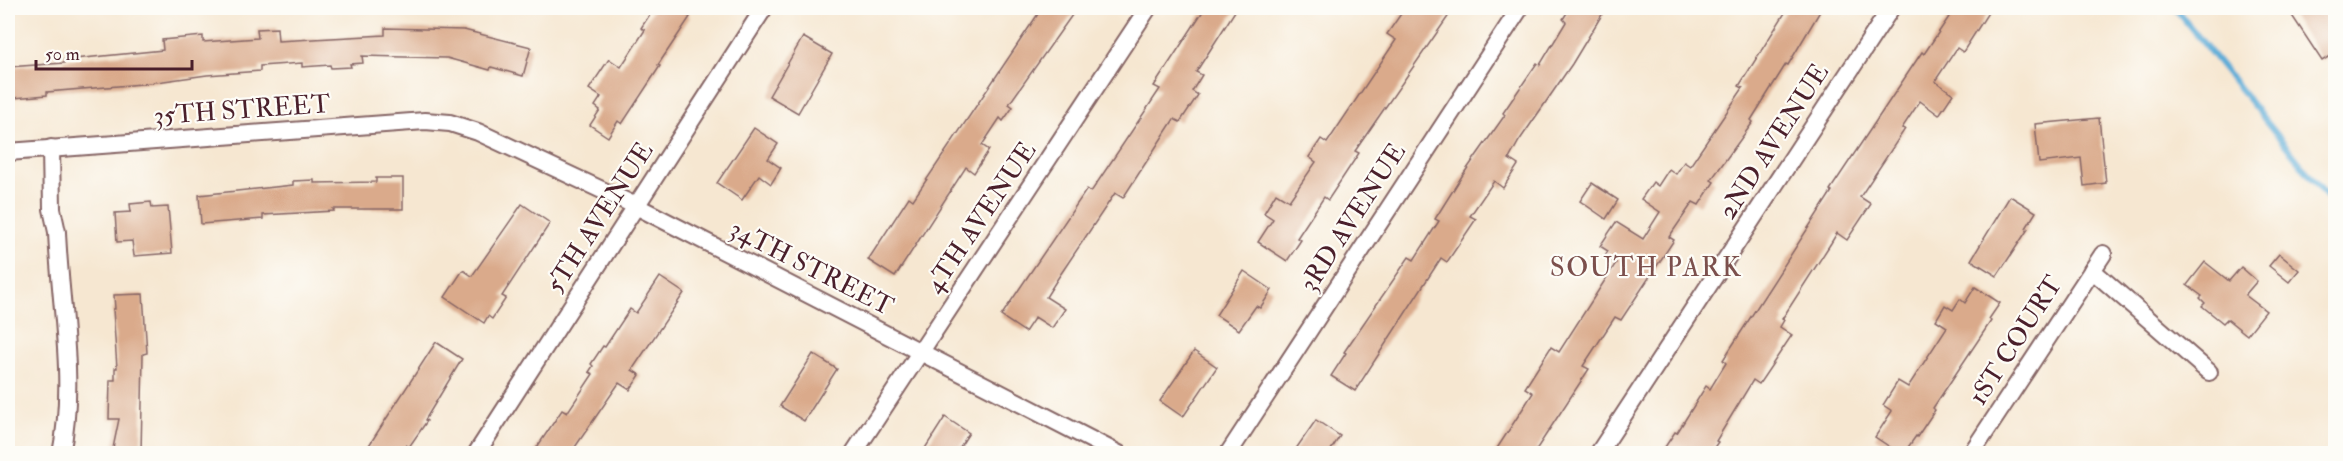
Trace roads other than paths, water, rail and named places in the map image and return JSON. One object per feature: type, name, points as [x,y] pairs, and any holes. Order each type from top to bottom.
[{"type":"street","name":"5TH AVENUE","points":[[476,453],[764,8]]},
{"type":"street","name":"4TH AVENUE","points":[[853,453],[1148,8]]},
{"type":"street","name":"3RD AVENUE","points":[[1228,453],[1520,8]]},
{"type":"street","name":"2ND AVENUE","points":[[1598,453],[1891,8]]},
{"type":"street","name":"35TH STREET","points":[[8,152],[425,121],[450,123],[478,132]]},
{"type":"street","name":"34TH STREET","points":[[478,132],[636,206],[1119,453]]},
{"type":"street","points":[[51,148],[52,209],[57,232],[69,383],[61,453]]},
{"type":"street","name":"1ST COURT","points":[[1971,453],[2103,254]]},
{"type":"street","points":[[2092,270],[2210,372]]},
{"type":"waterway","points":[[2175,8],[2336,208]]},
{"type":"district","name":"SOUTH PARK","points":[[1646,267]]}]
